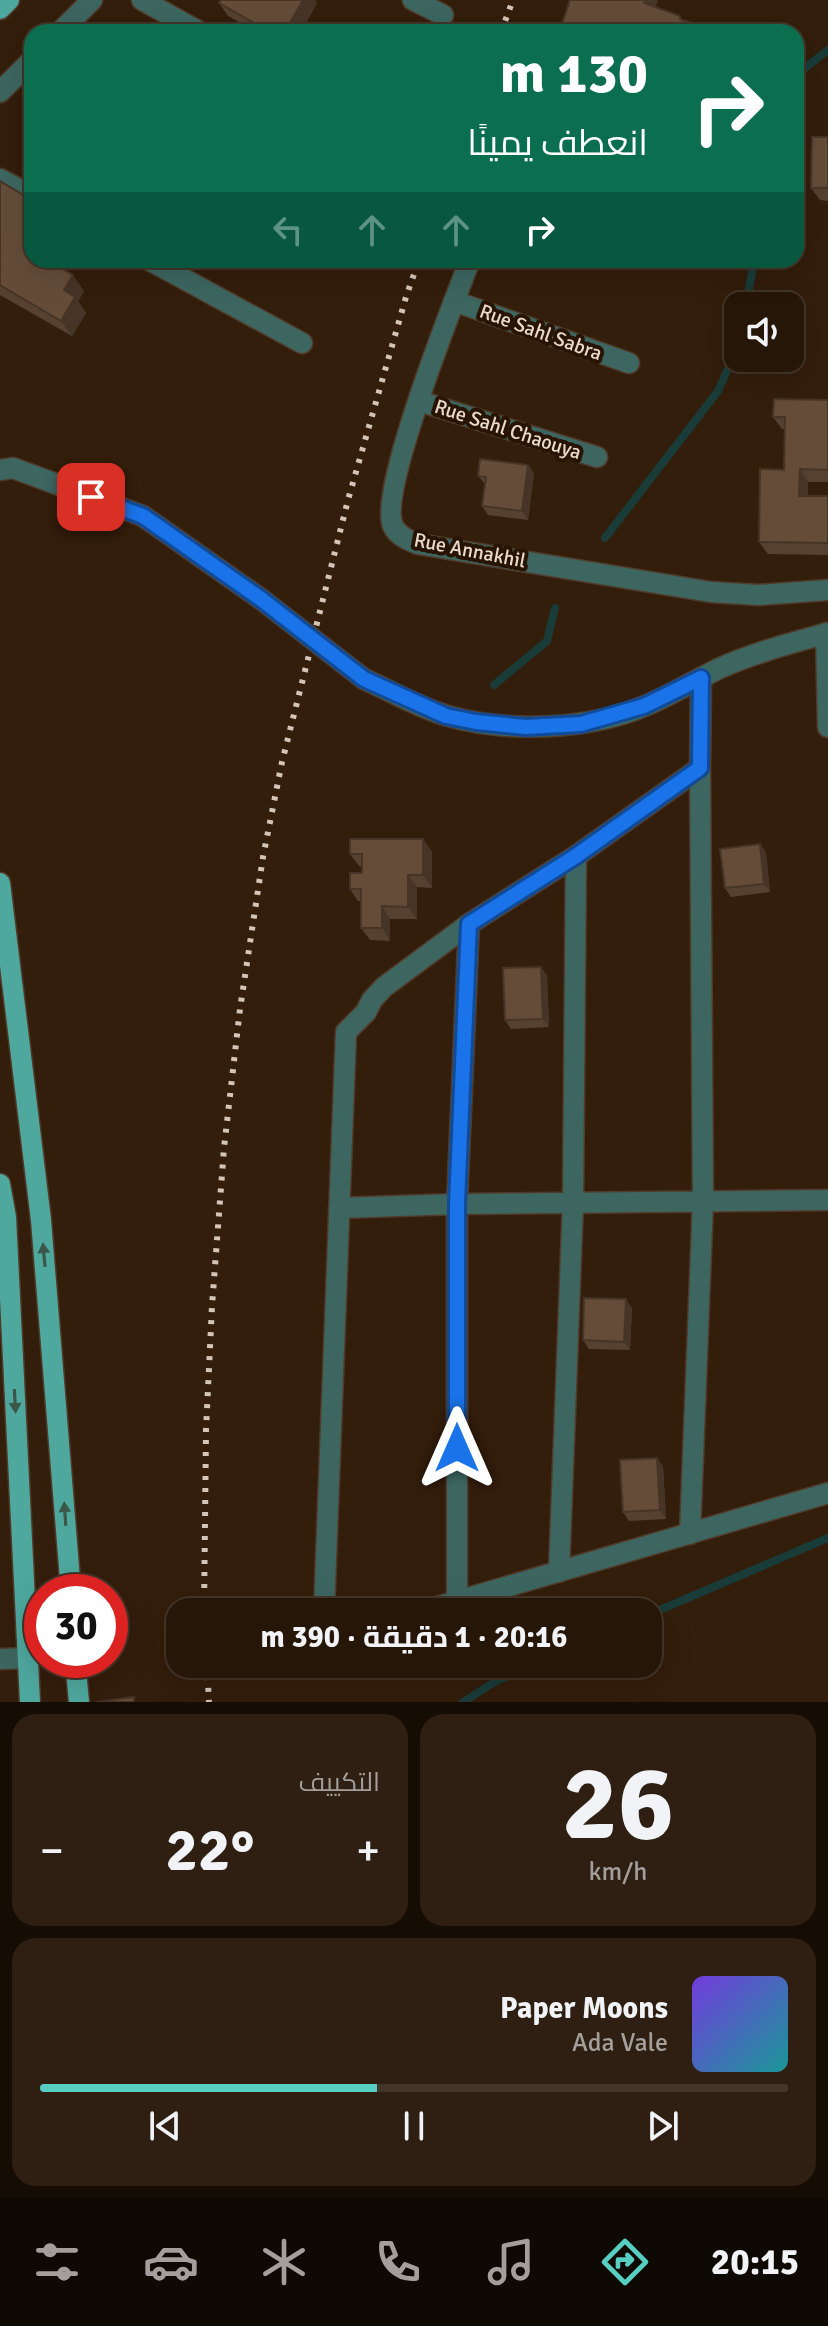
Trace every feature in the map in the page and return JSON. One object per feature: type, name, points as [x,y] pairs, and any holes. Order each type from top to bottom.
[{"type":"main road","points":[[0,9],[9,0]]},
{"type":"main road","points":[[0,883],[41,1220],[70,1574]]},
{"type":"main road","points":[[0,1184],[6,1217],[24,1578]]},
{"type":"main road","points":[[29,1678],[30,1702]]},
{"type":"main road","points":[[77,1678],[79,1702]]},
{"type":"street","points":[[68,24],[92,0]]},
{"type":"street","points":[[142,0],[186,24]]},
{"type":"street","points":[[413,0],[443,15]]},
{"type":"street","points":[[0,92],[24,70]]},
{"type":"street","points":[[0,179],[24,192]]},
{"type":"street","points":[[164,268],[302,343]]},
{"type":"street","name":"Rue Annakhil","points":[[467,268],[419,401],[394,484],[390,506],[392,524],[406,539],[418,544],[711,592],[759,595],[828,590]]},
{"type":"street","name":"Rue Sahl Sabra","points":[[454,301],[629,363]]},
{"type":"street","name":"Rue Sahl Chaouya","points":[[419,401],[597,457]]},
{"type":"street","points":[[0,470],[13,468],[143,516],[261,599],[364,679],[446,716],[526,727],[581,724],[628,712],[718,669],[778,646],[827,633],[828,727]]},
{"type":"street","points":[[690,1534],[703,1200],[701,678]]},
{"type":"street","points":[[325,1598],[346,1032],[384,987],[469,924],[576,856],[700,768]]},
{"type":"street","points":[[559,1572],[573,1202],[576,856]]},
{"type":"street","points":[[457,1598],[457,1204],[469,924]]},
{"type":"street","points":[[339,1208],[828,1200]]},
{"type":"street","points":[[468,1598],[828,1493]]},
{"type":"street","points":[[0,1659],[24,1658]]},
{"type":"building","points":[[221,0],[303,0],[290,24],[256,24],[219,3]]},
{"type":"building","points":[[570,0],[645,0],[644,3],[695,24],[562,24]]},
{"type":"building","points":[[812,137],[828,137],[828,188],[811,188]]},
{"type":"building","points":[[0,181],[24,195],[24,268],[60,268],[73,275],[64,290],[75,297],[61,321],[0,285]]},
{"type":"building","points":[[774,399],[828,400],[828,470],[800,469],[799,496],[828,496],[828,543],[759,542],[760,469],[784,470],[785,417],[773,417]]},
{"type":"building","points":[[480,459],[528,465],[522,511],[482,506],[486,477],[478,476]]},
{"type":"building","points":[[350,839],[423,839],[423,875],[408,875],[408,907],[382,906],[382,928],[361,928],[361,889],[350,889],[350,873],[362,873],[362,854],[350,854]]},
{"type":"building","points":[[760,844],[764,884],[725,888],[720,849]]},
{"type":"building","points":[[541,967],[543,1019],[505,1020],[503,968]]},
{"type":"building","points":[[584,1298],[626,1299],[624,1342],[583,1340]]},
{"type":"building","points":[[657,1458],[660,1510],[623,1512],[620,1460]]},
{"type":"building","points":[[134,1697],[134,1702],[96,1702]]},
{"type":"waterway","points":[[804,69],[828,50]]},
{"type":"waterway","points":[[748,292],[753,268]]},
{"type":"waterway","points":[[605,538],[718,391],[726,372]]},
{"type":"waterway","points":[[494,685],[547,641],[555,608]]},
{"type":"waterway","points":[[662,1609],[828,1538]]},
{"type":"waterway","points":[[463,1702],[503,1678]]},
{"type":"railway","points":[[504,24],[513,0]]},
{"type":"railway","points":[[204,1598],[206,1430],[224,1148],[240,1009],[263,857],[282,762],[348,500],[416,268]]},
{"type":"railway","points":[[208,1678],[209,1702]]},
{"type":"route","points":[[91,497],[143,516],[261,599],[364,679],[446,716],[526,727],[581,724],[644,706],[701,678],[700,768],[576,856],[469,924],[457,1204],[457,1448]]}]
